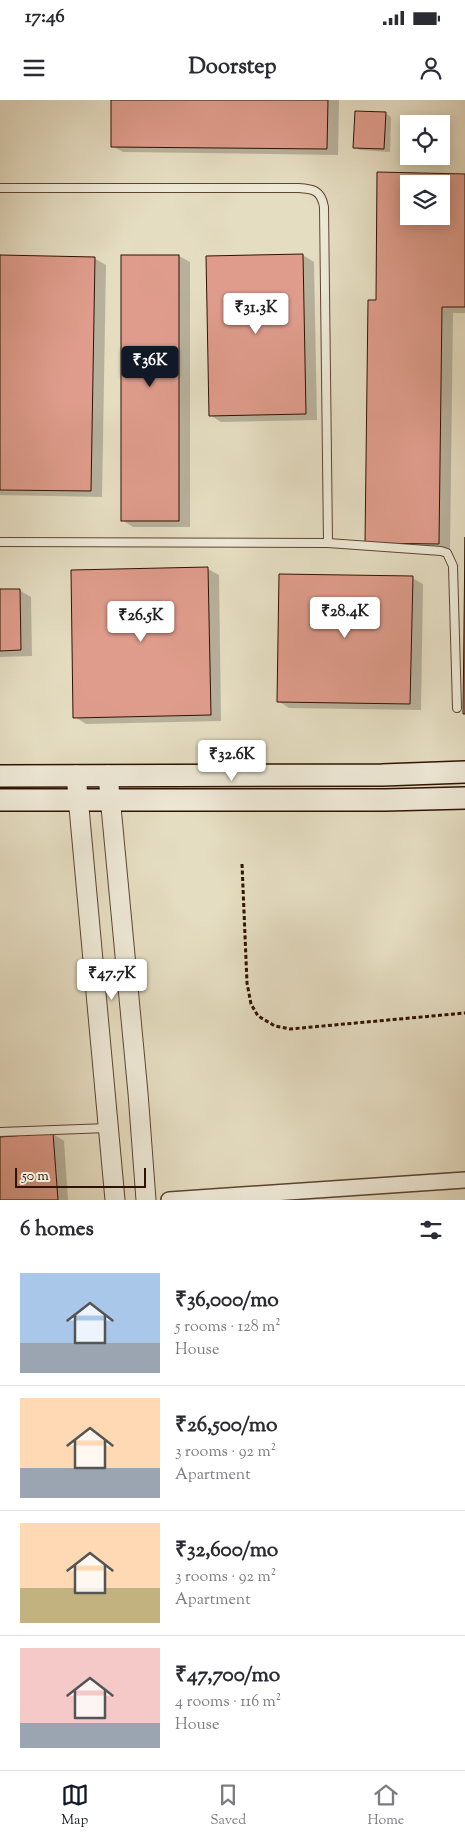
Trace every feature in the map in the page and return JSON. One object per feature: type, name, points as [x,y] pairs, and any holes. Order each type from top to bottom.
[{"type":"main road","points":[[0,776],[382,775],[465,772]]},
{"type":"main road","points":[[0,800],[385,800],[465,798]]},
{"type":"street","points":[[76,775],[114,1200]]},
{"type":"street","points":[[108,775],[138,1093],[146,1200]]},
{"type":"street","points":[[169,1200],[465,1180]]},
{"type":"lane","points":[[0,188],[297,188],[314,190],[323,198],[328,543]]},
{"type":"lane","points":[[0,542],[328,543],[448,553],[453,566],[457,708]]},
{"type":"lane","points":[[0,1132],[108,1128]]},
{"type":"path","points":[[242,864],[247,983],[251,1004],[258,1016],[275,1026],[290,1029],[465,1013]]},
{"type":"building","points":[[111,100],[328,100],[327,149],[111,147]]},
{"type":"building","points":[[355,111],[386,112],[384,149],[353,148]]},
{"type":"building","points":[[377,172],[465,174],[465,307],[442,307],[439,544],[365,543],[368,300],[376,300]]},
{"type":"building","points":[[303,254],[306,414],[209,416],[206,256]]},
{"type":"building","points":[[0,255],[95,257],[91,491],[0,490]]},
{"type":"building","points":[[121,255],[179,255],[179,521],[121,521]]},
{"type":"building","points":[[465,537],[465,714],[463,714]]},
{"type":"building","points":[[208,567],[211,715],[73,718],[71,570]]},
{"type":"building","points":[[279,574],[413,576],[410,704],[277,702]]},
{"type":"building","points":[[0,589],[20,589],[21,650],[0,651]]},
{"type":"building","points":[[53,1133],[58,1200],[0,1200],[0,1137]]}]
